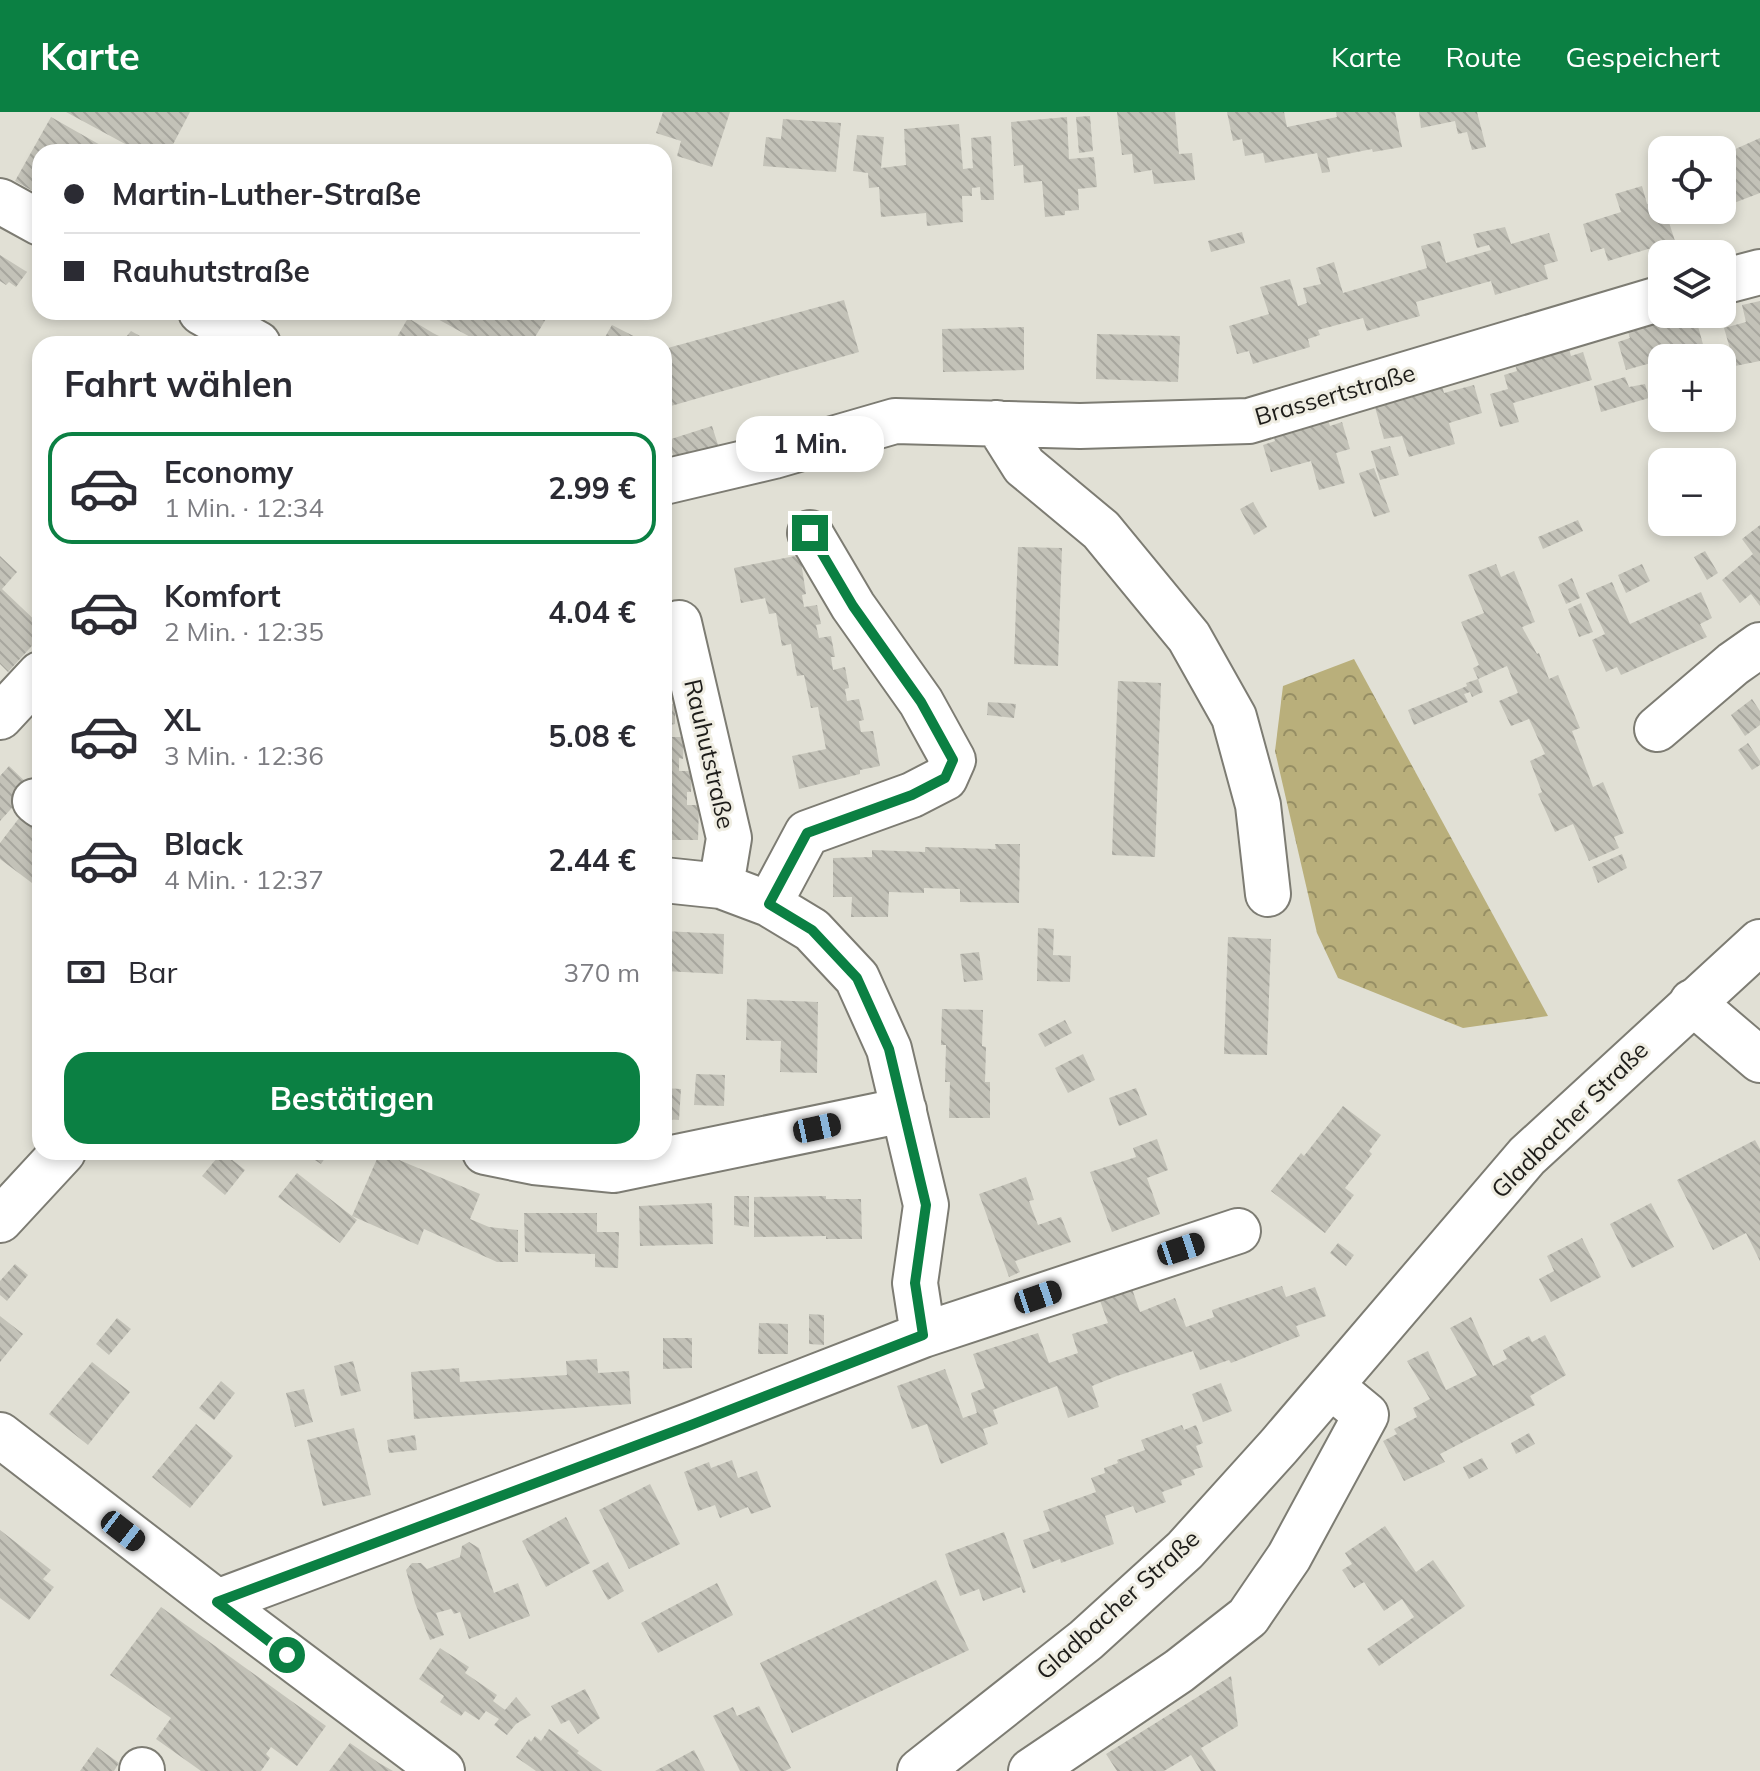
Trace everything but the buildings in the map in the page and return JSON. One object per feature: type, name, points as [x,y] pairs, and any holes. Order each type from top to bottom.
[{"type":"street","points":[[0,201],[32,219]]},
{"type":"street","points":[[1736,278],[1760,272]]},
{"type":"street","name":"Brassertstraße","points":[[672,480],[774,456],[895,421],[1080,426],[1249,421],[1648,302]]},
{"type":"street","points":[[215,320],[244,336]]},
{"type":"street","points":[[997,423],[1024,466],[1101,530],[1189,637],[1234,717],[1258,805],[1268,894]]},
{"type":"street","points":[[769,904],[807,833],[912,795],[945,778],[953,760],[921,702],[853,606],[810,533]]},
{"type":"street","name":"Rauhutstraße","points":[[679,623],[729,838],[721,886]]},
{"type":"street","points":[[1657,729],[1760,645]]},
{"type":"street","points":[[0,717],[32,683]]},
{"type":"street","points":[[672,881],[721,886],[769,904],[812,930],[857,978],[889,1049],[926,1205],[915,1283],[923,1335]]},
{"type":"street","name":"Gladbacher Straße","points":[[920,1771],[1086,1640],[1185,1550],[1331,1386],[1527,1156],[1760,942]]},
{"type":"street","points":[[1692,1002],[1760,1060]]},
{"type":"street","points":[[672,1158],[904,1110]]},
{"type":"street","points":[[0,1220],[56,1160]]},
{"type":"street","points":[[524,1160],[614,1170],[662,1160]]},
{"type":"street","points":[[217,1602],[923,1335],[1238,1231]]},
{"type":"street","points":[[1031,1771],[1179,1671],[1248,1617],[1289,1557],[1366,1415],[1331,1386]]},
{"type":"street","points":[[0,1435],[442,1771]]},
{"type":"green space","points":[[1354,659],[1548,1016],[1463,1028],[1338,978],[1317,933],[1275,751],[1283,686]]},
{"type":"route","points":[[287,1655],[217,1602],[923,1335],[915,1283],[926,1205],[889,1049],[857,978],[812,930],[769,904],[807,833],[912,795],[945,778],[953,760],[921,702],[853,606],[810,533]]}]
